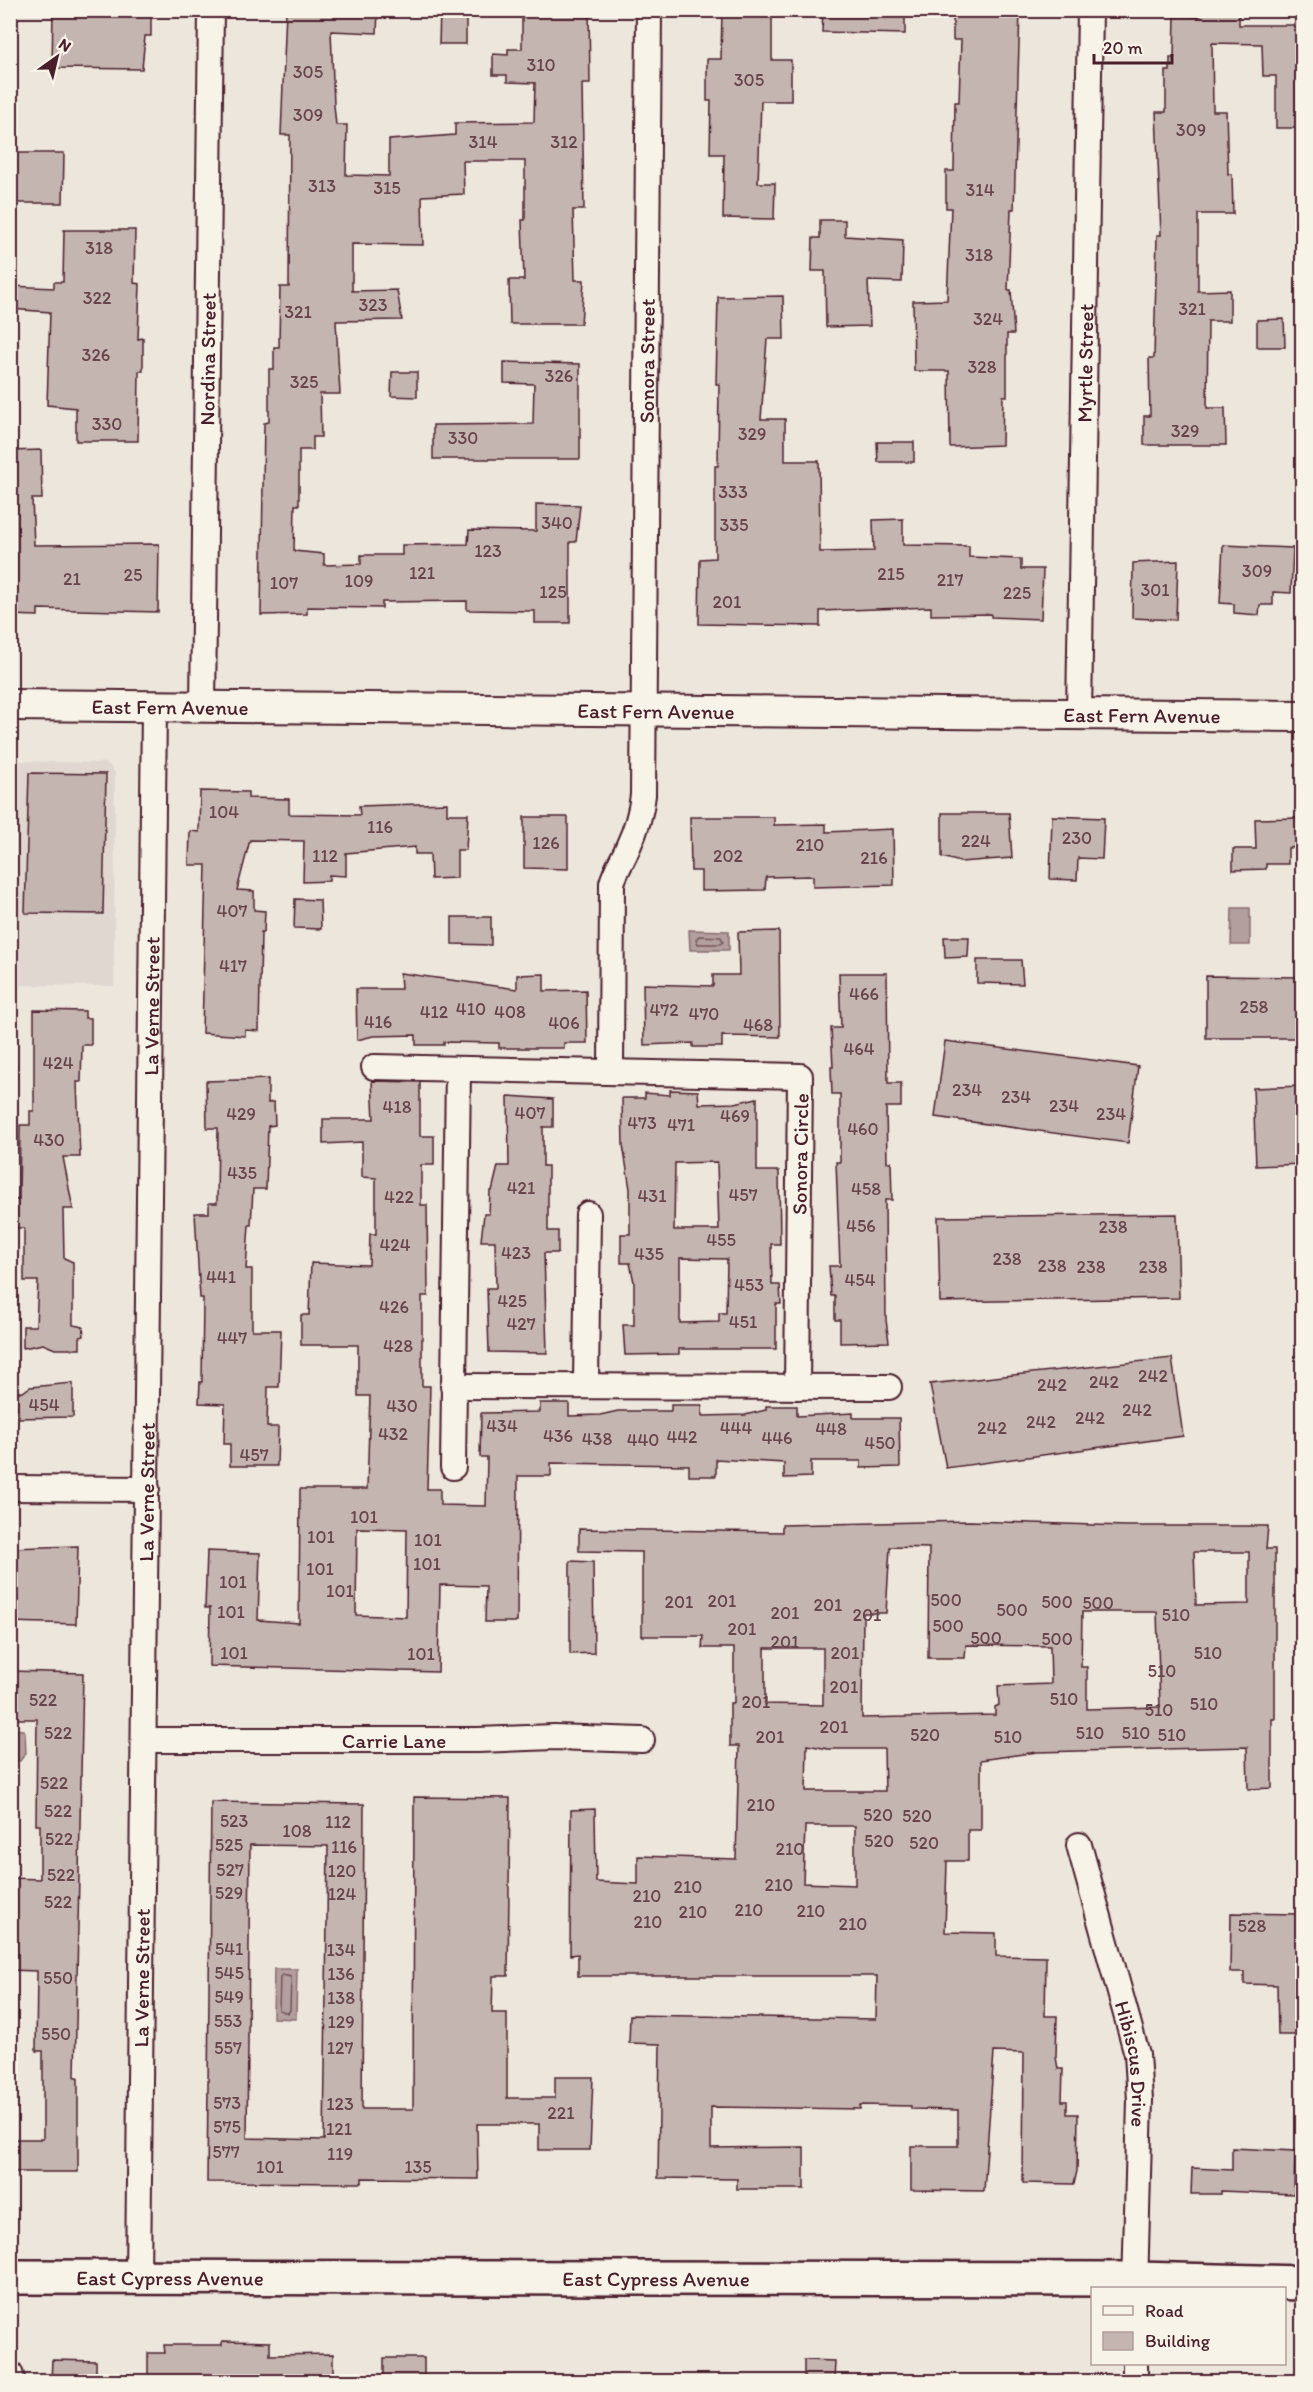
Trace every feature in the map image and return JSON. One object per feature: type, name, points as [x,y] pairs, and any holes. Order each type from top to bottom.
[{"type":"main road","name":"East Cypress Avenue","points":[[11,2282],[138,2278],[1302,2283]]},
{"type":"street","name":"Nordina Street","points":[[203,707],[211,10]]},
{"type":"street","name":"Sonora Street","points":[[644,710],[649,10]]},
{"type":"street","name":"Myrtle Street","points":[[1079,715],[1090,10]]},
{"type":"street","name":"East Fern Avenue","points":[[10,705],[1302,716]]},
{"type":"street","name":"La Verne Street","points":[[138,2278],[146,1740],[154,707]]},
{"type":"street","points":[[611,1072],[612,883],[616,866],[627,850],[640,817],[644,795],[644,710]]},
{"type":"street","name":"Sonora Circle","points":[[374,1067],[800,1076],[797,1387]]},
{"type":"street","points":[[453,1467],[458,1069]]},
{"type":"street","points":[[586,1385],[588,1214]]},
{"type":"street","points":[[453,1386],[888,1387]]},
{"type":"street","points":[[10,1488],[147,1489]]},
{"type":"street","name":"Carrie Lane","points":[[146,1740],[478,1740],[554,1737],[642,1740]]},
{"type":"street","name":"Hibiscus Drive","points":[[1079,1845],[1137,2054],[1140,2100],[1136,2284]]},
{"type":"street","points":[[1135,2365],[1135,2382]]},
{"type":"street","points":[[10,2373],[13,2382]]},
{"type":"shaded area","points":[[11,761],[104,763],[110,766],[115,773],[114,986],[11,985]]},
{"type":"water","points":[[1232,908],[1250,908],[1250,945],[1231,945]]},
{"type":"water","points":[[689,930],[729,931],[729,950],[690,950]]},
{"type":"water","points":[[11,1729],[25,1732],[26,1753],[20,1761],[11,1760]]},
{"type":"water","points":[[274,1969],[297,1969],[296,2019],[273,2018]]},
{"type":"building","points":[[53,10],[143,10],[143,14],[151,14],[151,36],[145,36],[142,69],[52,68]]},
{"type":"building","points":[[286,10],[378,10],[377,33],[331,31],[334,105],[336,125],[347,125],[346,175],[389,176],[389,140],[455,135],[455,123],[534,122],[535,83],[507,82],[507,75],[493,75],[493,54],[508,55],[508,49],[522,49],[522,10],[589,10],[590,84],[582,84],[584,210],[573,210],[575,280],[584,280],[581,324],[510,324],[509,280],[524,280],[522,220],[525,220],[525,161],[463,161],[464,194],[422,196],[423,245],[352,244],[352,291],[397,290],[402,320],[336,321],[340,394],[320,394],[321,437],[313,437],[313,450],[299,450],[299,505],[295,505],[294,551],[324,554],[324,565],[361,564],[361,555],[402,555],[402,545],[468,544],[469,530],[536,531],[536,504],[580,505],[576,542],[570,542],[570,623],[535,623],[535,611],[467,610],[467,601],[382,602],[382,608],[307,607],[307,614],[261,615],[264,423],[269,422],[269,369],[274,369],[274,347],[279,347],[280,287],[289,287],[290,135],[281,135]]},
{"type":"building","points":[[440,10],[466,10],[466,44],[439,44]]},
{"type":"building","points":[[722,10],[772,10],[772,60],[791,60],[791,101],[761,101],[758,183],[775,183],[774,219],[723,218],[724,154],[710,154],[711,101],[707,101],[707,59],[721,59]]},
{"type":"building","points":[[823,10],[905,10],[905,34],[822,32]]},
{"type":"building","points":[[953,10],[1020,10],[1014,209],[1011,209],[1008,290],[1011,290],[1014,334],[1007,334],[1007,396],[1003,396],[1002,445],[950,447],[949,371],[914,371],[913,301],[947,300],[951,208],[946,208],[946,171],[954,171],[955,102],[959,102],[961,40],[953,40]]},
{"type":"building","points":[[1201,10],[1239,10],[1239,25],[1300,25],[1299,128],[1276,128],[1276,76],[1263,76],[1262,44],[1212,43],[1213,111],[1226,111],[1228,174],[1232,174],[1233,214],[1198,214],[1198,291],[1230,290],[1230,321],[1208,321],[1207,408],[1225,408],[1226,445],[1144,445],[1144,416],[1150,416],[1149,358],[1154,358],[1157,235],[1161,235],[1156,112],[1166,112],[1166,71],[1170,71],[1170,58],[1174,58],[1175,16],[1200,17]]},
{"type":"building","points":[[10,153],[64,153],[63,203],[10,203]]},
{"type":"building","points":[[820,220],[845,220],[845,236],[903,240],[902,282],[868,281],[870,326],[826,327],[825,271],[812,271],[813,238],[820,238]]},
{"type":"building","points":[[64,230],[135,230],[134,283],[140,284],[138,339],[143,338],[143,371],[139,371],[138,441],[76,441],[76,408],[47,405],[50,312],[10,309],[10,286],[54,288],[54,282],[63,282]]},
{"type":"building","points":[[783,296],[784,339],[767,339],[761,419],[785,419],[785,461],[819,461],[820,552],[874,551],[873,520],[903,519],[903,545],[969,546],[969,557],[1021,559],[1021,569],[1043,569],[1041,619],[991,617],[991,614],[931,615],[931,607],[820,611],[820,626],[699,624],[700,559],[715,558],[715,466],[718,466],[719,384],[716,384],[718,297]]},
{"type":"building","points":[[1284,319],[1285,347],[1257,347],[1257,320]]},
{"type":"building","points":[[504,362],[580,364],[580,459],[433,459],[433,425],[533,424],[534,384],[504,383]]},
{"type":"building","points":[[392,372],[417,372],[417,397],[391,396]]},
{"type":"building","points":[[877,442],[914,442],[914,462],[878,462]]},
{"type":"building","points":[[41,450],[42,499],[32,499],[34,545],[159,544],[158,612],[38,609],[38,616],[10,615],[10,451]]},
{"type":"building","points":[[1223,545],[1293,548],[1291,593],[1273,592],[1273,605],[1260,605],[1259,615],[1234,613],[1234,604],[1220,603]]},
{"type":"building","points":[[1178,561],[1176,620],[1132,618],[1133,563]]},
{"type":"building","points":[[29,773],[106,774],[103,914],[25,913]]},
{"type":"building","points":[[200,791],[248,792],[248,798],[289,799],[289,814],[360,815],[359,806],[447,803],[447,814],[468,814],[466,850],[457,850],[457,878],[431,879],[430,854],[415,854],[415,847],[346,853],[346,876],[329,875],[329,881],[303,882],[304,841],[250,840],[237,890],[254,891],[254,910],[265,911],[264,932],[261,932],[259,1031],[245,1030],[245,1036],[202,1033],[206,865],[189,865],[190,831],[199,832]]},
{"type":"building","points":[[942,813],[1009,813],[1012,858],[960,862],[942,857]]},
{"type":"building","points":[[1052,816],[1104,818],[1102,859],[1078,858],[1077,880],[1050,879]]},
{"type":"building","points":[[524,817],[568,817],[568,869],[524,868]]},
{"type":"building","points":[[690,817],[774,817],[774,825],[826,824],[826,832],[893,829],[894,885],[813,887],[813,876],[766,877],[765,890],[701,891],[701,871],[691,871]]},
{"type":"building","points":[[1302,818],[1302,847],[1288,848],[1288,864],[1266,864],[1266,869],[1233,870],[1233,849],[1256,849],[1255,819]]},
{"type":"building","points":[[295,899],[320,900],[321,929],[294,928]]},
{"type":"building","points":[[452,917],[491,917],[491,945],[452,944]]},
{"type":"building","points":[[779,931],[780,1037],[722,1036],[722,1047],[693,1047],[693,1043],[644,1045],[643,984],[713,986],[713,975],[739,975],[738,932]]},
{"type":"building","points":[[944,937],[969,937],[968,957],[945,958]]},
{"type":"building","points":[[977,960],[1021,960],[1023,984],[977,983]]},
{"type":"building","points":[[400,973],[517,989],[517,975],[544,974],[544,991],[586,990],[587,1043],[564,1043],[564,1048],[499,1048],[499,1043],[444,1042],[444,1045],[416,1045],[416,1035],[373,1036],[357,1040],[356,989],[401,989]]},
{"type":"building","points":[[839,973],[887,973],[888,1083],[901,1083],[901,1107],[886,1107],[887,1162],[891,1162],[892,1200],[885,1200],[886,1320],[889,1342],[840,1343],[840,1320],[835,1320],[835,1296],[831,1296],[829,1266],[840,1266],[836,1162],[840,1162],[840,1094],[832,1094],[831,1067],[833,1067],[831,1028],[841,1028]]},
{"type":"building","points":[[1206,976],[1302,977],[1302,1038],[1206,1038]]},
{"type":"building","points":[[34,1010],[85,1011],[85,1018],[91,1018],[91,1045],[82,1045],[81,1082],[77,1082],[80,1157],[63,1157],[73,1209],[63,1209],[64,1258],[73,1262],[73,1325],[83,1327],[84,1336],[80,1337],[80,1349],[55,1349],[43,1344],[23,1348],[23,1326],[36,1326],[38,1281],[24,1281],[24,1228],[13,1228],[13,1199],[19,1200],[20,1125],[30,1125],[30,1111],[34,1111]]},
{"type":"building","points":[[945,1041],[1138,1066],[1128,1143],[935,1117]]},
{"type":"building","points":[[268,1079],[268,1103],[274,1102],[275,1125],[268,1126],[266,1189],[253,1189],[246,1269],[252,1269],[252,1330],[281,1330],[279,1387],[268,1387],[267,1427],[278,1427],[277,1466],[230,1466],[230,1444],[224,1444],[225,1404],[199,1403],[200,1382],[202,1382],[203,1298],[200,1298],[195,1213],[209,1213],[209,1203],[217,1203],[218,1128],[207,1128],[206,1081]]},
{"type":"building","points":[[372,1081],[420,1082],[420,1136],[434,1136],[434,1165],[421,1165],[421,1205],[427,1205],[428,1296],[422,1296],[422,1386],[430,1386],[427,1489],[440,1489],[440,1505],[486,1506],[487,1457],[480,1457],[481,1413],[540,1412],[540,1403],[569,1403],[569,1416],[600,1415],[618,1411],[671,1411],[671,1405],[702,1405],[702,1416],[745,1415],[766,1410],[766,1406],[797,1406],[797,1416],[853,1413],[853,1418],[899,1418],[900,1467],[861,1468],[861,1461],[811,1461],[811,1477],[784,1478],[784,1463],[716,1459],[716,1476],[689,1476],[689,1465],[551,1463],[551,1476],[518,1476],[517,1622],[485,1622],[486,1586],[440,1585],[438,1672],[209,1666],[210,1608],[205,1608],[207,1551],[260,1553],[258,1620],[299,1623],[300,1489],[367,1489],[370,1396],[358,1396],[358,1345],[301,1345],[301,1315],[309,1315],[311,1263],[369,1265],[370,1234],[376,1234],[376,1178],[362,1177],[362,1142],[323,1144],[323,1119],[374,1119]],"holes":[[[357,1528],[407,1529],[406,1617],[356,1615]]]},
{"type":"building","points":[[1302,1086],[1302,1164],[1256,1166],[1253,1088]]},
{"type":"building","points":[[670,1090],[698,1091],[699,1104],[735,1103],[757,1098],[757,1171],[779,1171],[780,1244],[771,1244],[772,1285],[780,1285],[781,1304],[776,1304],[776,1349],[679,1349],[679,1354],[625,1355],[623,1325],[634,1325],[634,1282],[630,1263],[621,1263],[621,1234],[630,1234],[630,1189],[623,1145],[622,1098],[645,1098],[645,1093],[670,1095]],"holes":[[[717,1162],[719,1230],[674,1230],[675,1163]],[[680,1258],[727,1259],[726,1313],[719,1313],[719,1322],[680,1323]]]},
{"type":"building","points":[[508,1096],[553,1099],[553,1127],[543,1127],[543,1166],[548,1166],[548,1231],[558,1231],[558,1253],[544,1253],[547,1353],[489,1352],[487,1288],[496,1288],[495,1241],[481,1241],[484,1214],[489,1214],[490,1191],[492,1191],[498,1166],[509,1166]]},
{"type":"building","points":[[1177,1214],[1179,1298],[940,1302],[938,1217]]},
{"type":"building","points":[[1172,1358],[1183,1436],[946,1468],[930,1384]]},
{"type":"building","points":[[73,1383],[73,1417],[16,1418],[16,1392],[23,1392],[30,1387]]},
{"type":"building","points":[[970,1521],[1125,1526],[1268,1526],[1266,1549],[1275,1549],[1275,1719],[1272,1719],[1272,1788],[1248,1789],[1247,1747],[1037,1752],[981,1760],[981,1830],[968,1830],[968,1861],[947,1861],[945,1932],[996,1933],[996,1956],[1046,1957],[1045,2016],[1057,2016],[1056,2057],[1058,2069],[1063,2069],[1062,2101],[1067,2101],[1067,2114],[1078,2114],[1077,2171],[1074,2184],[1023,2183],[1024,2053],[994,2052],[984,2191],[911,2190],[911,2146],[958,2146],[958,2110],[911,2109],[911,2106],[860,2105],[860,2109],[711,2107],[711,2148],[804,2147],[804,2189],[737,2189],[737,2179],[658,2178],[660,2044],[629,2043],[630,2015],[876,2019],[877,1976],[578,1976],[578,1954],[570,1955],[571,1810],[595,1809],[596,1882],[638,1884],[638,1856],[736,1859],[739,1746],[730,1746],[730,1703],[734,1703],[734,1648],[702,1648],[703,1636],[642,1636],[642,1552],[579,1551],[579,1529],[782,1532],[782,1525]],"holes":[[[890,1547],[929,1548],[928,1658],[965,1658],[966,1645],[1050,1646],[1051,1684],[998,1686],[999,1705],[995,1707],[995,1715],[862,1718],[863,1613],[886,1613]],[[1194,1552],[1249,1552],[1249,1604],[1196,1605]],[[1082,1612],[1157,1612],[1160,1707],[1087,1709],[1087,1667],[1081,1667]],[[765,1648],[823,1648],[823,1705],[765,1704]],[[807,1745],[828,1749],[884,1749],[885,1791],[806,1791]],[[805,1826],[855,1826],[855,1885],[803,1883]]]},
{"type":"building","points":[[78,1546],[76,1624],[10,1622],[10,1548]]},
{"type":"building","points":[[570,1561],[593,1562],[594,1653],[570,1654]]},
{"type":"building","points":[[10,1671],[83,1673],[75,2077],[78,2077],[78,2172],[10,2172],[10,2139],[43,2139],[43,2051],[36,2051],[37,1971],[10,1970],[10,1878],[40,1879],[40,1825],[36,1825],[37,1719],[10,1719]]},
{"type":"building","points":[[414,1797],[510,1798],[508,1976],[493,1976],[492,2013],[507,2013],[507,2098],[555,2098],[555,2077],[593,2077],[590,2150],[539,2150],[539,2124],[477,2124],[478,2179],[362,2178],[362,2183],[207,2182],[211,1802],[364,1804],[362,2109],[413,2109]],"holes":[[[250,1845],[328,1846],[324,2140],[247,2138]]]},
{"type":"building","points":[[1231,1913],[1302,1914],[1302,2035],[1278,2035],[1277,1985],[1244,1984],[1244,1972],[1230,1972]]},
{"type":"building","points":[[1232,2148],[1295,2151],[1294,2194],[1221,2191],[1221,2194],[1191,2194],[1192,2168],[1232,2170]]},
{"type":"building","points":[[222,2341],[270,2342],[270,2355],[333,2354],[333,2382],[148,2382],[148,2353],[165,2353],[164,2345],[222,2345]]},
{"type":"building","points":[[384,2358],[424,2358],[424,2382],[384,2382]]},
{"type":"building","points":[[52,2360],[96,2361],[96,2382],[51,2382]]},
{"type":"building","points":[[804,2360],[835,2361],[834,2382],[804,2382]]}]
